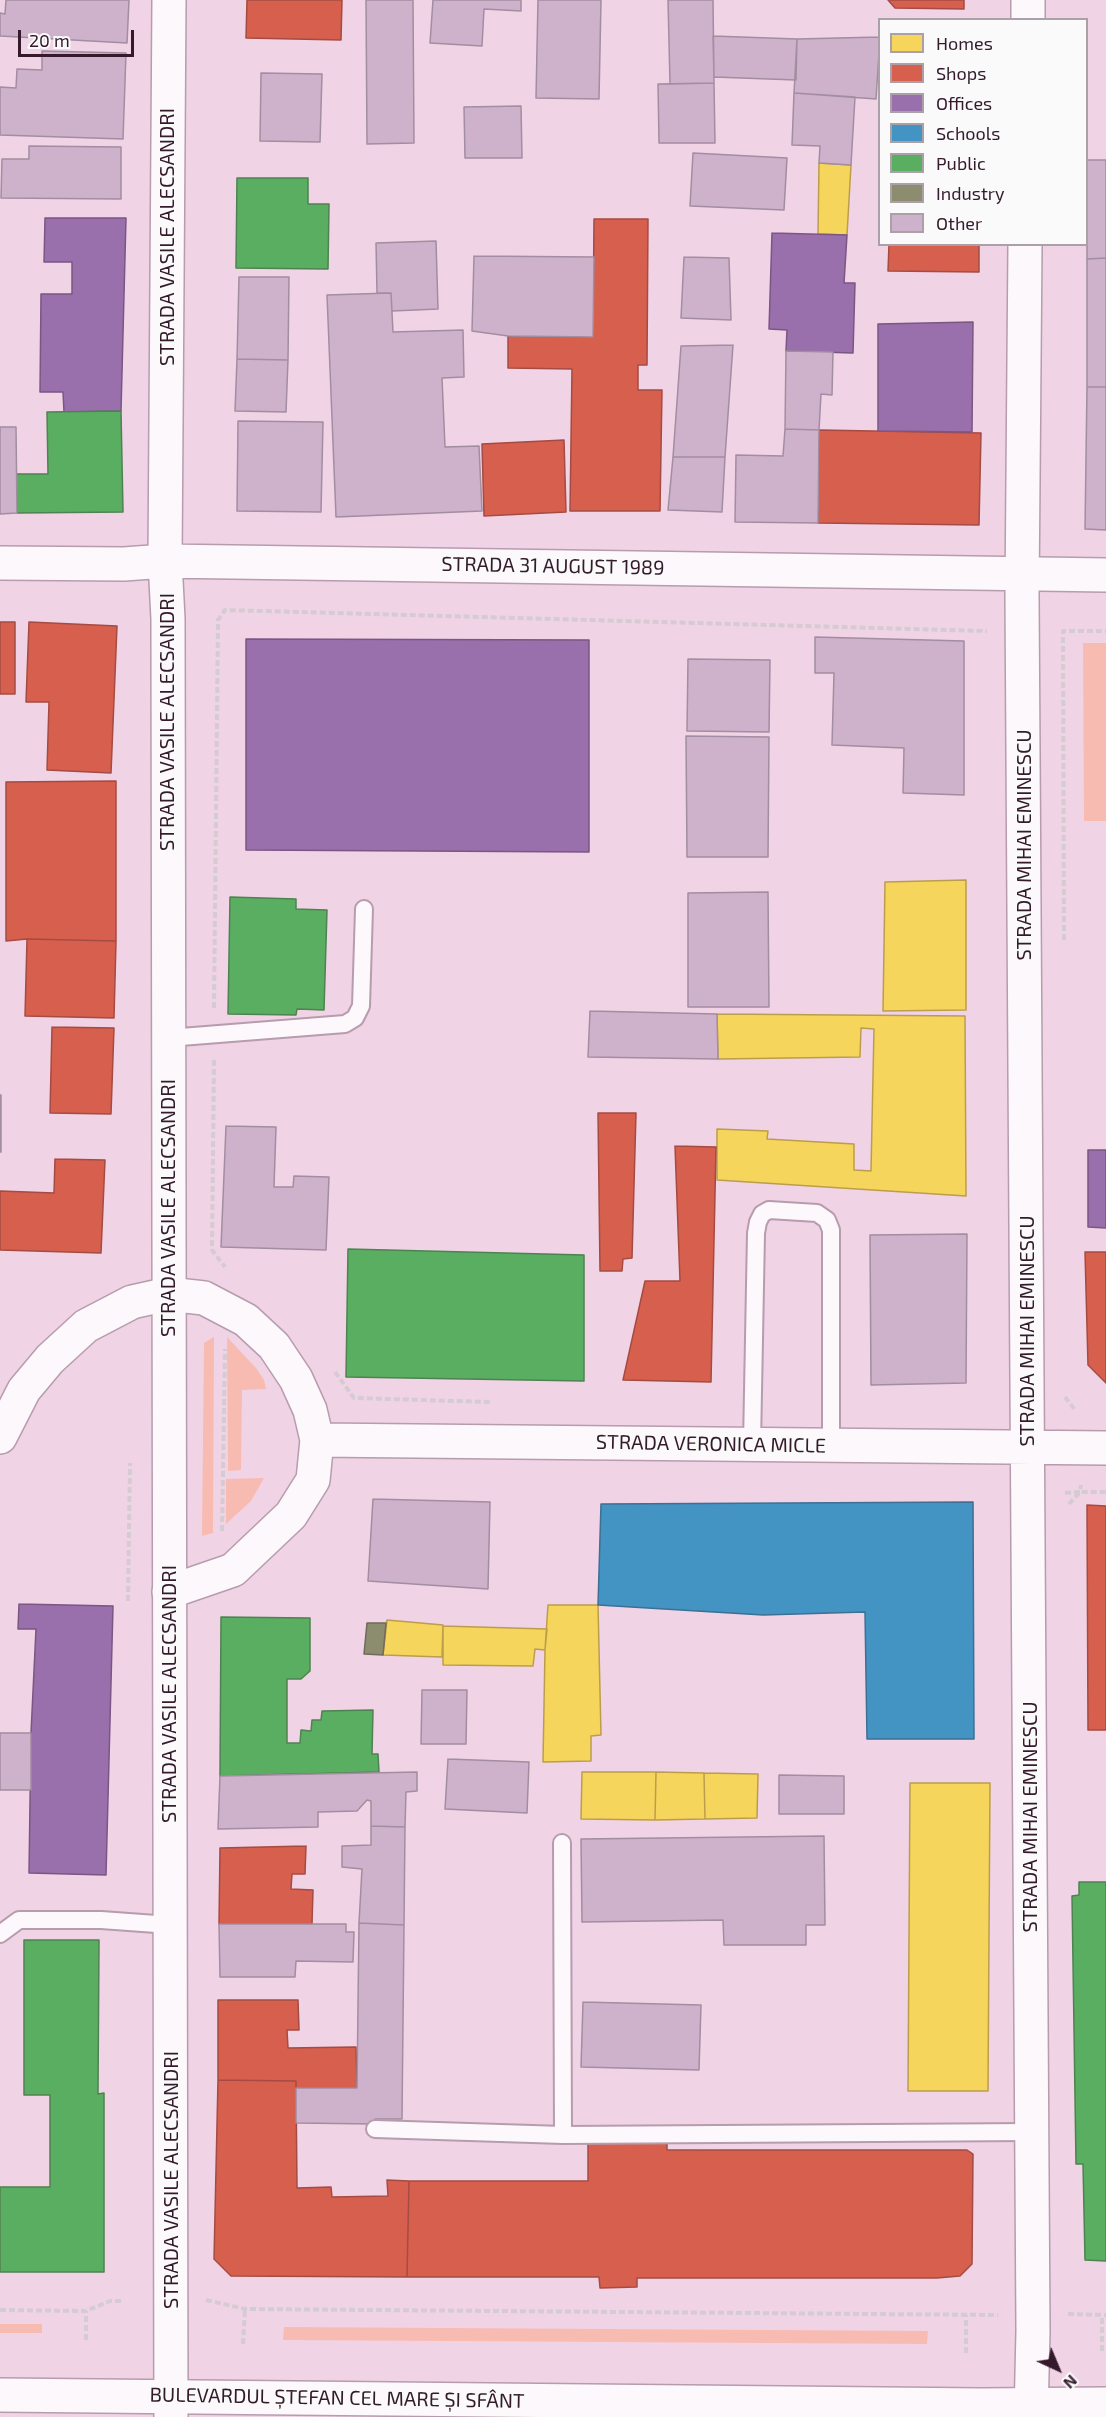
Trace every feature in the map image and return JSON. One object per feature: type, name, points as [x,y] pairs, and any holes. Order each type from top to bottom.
[{"type":"street","name":"STRADA VASILE ALECSANDRI","points":[[169,0],[165,561],[168,619],[171,2406]]},
{"type":"street","points":[[1028,0],[1028,18]]},
{"type":"street","name":"STRADA MIHAI EMINESCU","points":[[1025,246],[1022,573],[1031,2411]]},
{"type":"street","name":"STRADA 31 AUGUST 1989","points":[[0,563],[124,564],[165,561],[1106,575]]},
{"type":"street","points":[[0,1437],[24,1390],[50,1359],[86,1326],[132,1302],[168,1294],[204,1298],[246,1320],[274,1346],[296,1380],[310,1410],[317,1440],[313,1480],[291,1515],[233,1570],[169,1592]]},
{"type":"street","name":"STRADA VERONICA MICLE","points":[[317,1440],[1106,1448]]},
{"type":"street","name":"BULEVARDUL ȘTEFAN CEL MARE ȘI SFÂNT","points":[[0,2395],[171,2406],[1031,2411],[1106,2404]]},
{"type":"lane","points":[[168,1038],[345,1024],[355,1018],[361,1006],[364,909]]},
{"type":"lane","points":[[752,1444],[756,1233],[762,1215],[769,1210],[818,1213],[827,1220],[831,1230],[831,1446]]},
{"type":"lane","points":[[562,1844],[563,2135]]},
{"type":"lane","points":[[0,1934],[19,1920],[101,1920],[170,1925]]},
{"type":"lane","points":[[375,2129],[563,2135],[1031,2132]]},
{"type":"path","points":[[221,1574],[227,1269],[212,1250],[218,620],[225,610],[988,631]]},
{"type":"path","points":[[1064,943],[1063,631],[1106,631]]},
{"type":"path","points":[[334,1370],[354,1398]]},
{"type":"path","points":[[1065,1386],[1065,1398],[1079,1415]]},
{"type":"path","points":[[128,1600],[130,1457]]},
{"type":"path","points":[[1069,1504],[1080,1492],[1106,1492]]},
{"type":"path","points":[[205,2288],[205,2300],[245,2309],[1008,2315]]},
{"type":"path","points":[[0,2310],[86,2311],[110,2301],[124,2301]]},
{"type":"path","points":[[243,2344],[245,2309]]},
{"type":"path","points":[[86,2311],[86,2340]]},
{"type":"path","points":[[1073,2314],[1104,2315],[1102,2351]]},
{"type":"path","points":[[966,2315],[966,2353]]},
{"type":"shaded area","points":[[1083,643],[1106,643],[1106,821],[1084,821]]},
{"type":"shaded area","points":[[214,1337],[213,1533],[202,1536],[204,1343]]},
{"type":"shaded area","points":[[227,1337],[256,1368],[264,1380],[266,1389],[242,1390],[241,1470],[228,1471]]},
{"type":"shaded area","points":[[264,1478],[251,1501],[226,1524],[226,1479]]},
{"type":"shaded area","points":[[0,2324],[42,2324],[42,2333],[0,2333]]},
{"type":"shaded area","points":[[284,2327],[928,2331],[927,2344],[283,2340]]},
{"type":"building: Homes","points":[[819,163],[851,165],[847,235],[818,234]]},
{"type":"building: Homes","points":[[966,880],[966,1010],[883,1011],[885,882]]},
{"type":"building: Homes","points":[[717,1014],[965,1016],[966,1196],[717,1180],[717,1129],[768,1131],[767,1139],[854,1144],[854,1170],[871,1171],[874,1029],[861,1028],[860,1057],[718,1059]]},
{"type":"building: Homes","points":[[548,1605],[598,1605],[601,1735],[591,1736],[591,1761],[543,1762]]},
{"type":"building: Homes","points":[[387,1620],[443,1625],[442,1657],[383,1655]]},
{"type":"building: Homes","points":[[443,1626],[547,1629],[545,1650],[535,1649],[533,1666],[443,1665]]},
{"type":"building: Homes","points":[[582,1772],[656,1772],[655,1820],[581,1819]]},
{"type":"building: Homes","points":[[656,1772],[704,1773],[705,1819],[655,1820]]},
{"type":"building: Homes","points":[[704,1773],[758,1774],[757,1818],[705,1819]]},
{"type":"building: Homes","points":[[910,1783],[990,1783],[988,2091],[908,2091]]},
{"type":"building: Shops","points":[[247,0],[342,0],[341,40],[246,38]]},
{"type":"building: Shops","points":[[888,0],[964,0],[964,9],[895,8]]},
{"type":"building: Shops","points":[[594,219],[648,219],[647,365],[638,365],[638,390],[662,390],[660,511],[570,511],[572,369],[508,368],[508,336],[593,337]]},
{"type":"building: Shops","points":[[889,246],[979,246],[979,272],[888,271]]},
{"type":"building: Shops","points":[[819,430],[981,433],[979,525],[818,523]]},
{"type":"building: Shops","points":[[564,440],[566,512],[484,516],[482,444]]},
{"type":"building: Shops","points":[[0,622],[15,622],[15,694],[0,694]]},
{"type":"building: Shops","points":[[29,622],[117,626],[111,773],[47,770],[49,702],[26,702]]},
{"type":"building: Shops","points":[[116,781],[116,941],[27,939],[6,941],[6,782]]},
{"type":"building: Shops","points":[[27,939],[116,941],[114,1018],[25,1016]]},
{"type":"building: Shops","points":[[52,1027],[114,1028],[111,1114],[50,1113]]},
{"type":"building: Shops","points":[[598,1113],[636,1113],[632,1258],[623,1259],[622,1271],[600,1271]]},
{"type":"building: Shops","points":[[675,1146],[716,1147],[711,1382],[623,1380],[645,1281],[680,1281]]},
{"type":"building: Shops","points":[[55,1159],[105,1160],[101,1253],[0,1250],[0,1191],[54,1193]]},
{"type":"building: Shops","points":[[1085,1252],[1106,1252],[1106,1383],[1088,1365]]},
{"type":"building: Shops","points":[[1087,1505],[1106,1506],[1106,1730],[1088,1730]]},
{"type":"building: Shops","points":[[306,1846],[305,1874],[292,1874],[291,1889],[313,1890],[312,1924],[219,1924],[220,1848]]},
{"type":"building: Shops","points":[[218,2000],[298,2000],[299,2030],[287,2030],[288,2048],[356,2047],[357,2088],[296,2088],[296,2081],[218,2080]]},
{"type":"building: Shops","points":[[218,2080],[296,2081],[297,2188],[331,2187],[332,2197],[388,2196],[387,2180],[409,2181],[407,2277],[231,2276],[214,2259]]},
{"type":"building: Shops","points":[[588,2141],[667,2141],[667,2150],[967,2150],[973,2154],[972,2264],[960,2276],[937,2278],[637,2278],[637,2287],[600,2288],[599,2277],[407,2277],[409,2181],[588,2181]]},
{"type":"building: Offices","points":[[45,218],[126,218],[121,411],[64,412],[63,392],[40,392],[41,294],[72,294],[72,262],[44,262]]},
{"type":"building: Offices","points":[[772,233],[847,235],[844,283],[855,283],[853,353],[786,351],[787,330],[769,329]]},
{"type":"building: Offices","points":[[973,322],[972,432],[878,431],[878,324]]},
{"type":"building: Offices","points":[[246,639],[589,640],[589,852],[246,850]]},
{"type":"building: Offices","points":[[1088,1150],[1106,1150],[1106,1228],[1088,1227]]},
{"type":"building: Offices","points":[[19,1604],[113,1606],[106,1875],[29,1873],[31,1733],[36,1629],[18,1629]]},
{"type":"building: Schools","points":[[973,1502],[974,1739],[867,1739],[865,1612],[763,1615],[598,1605],[601,1504]]},
{"type":"building: Public","points":[[237,178],[308,178],[308,204],[329,204],[328,269],[236,268]]},
{"type":"building: Public","points":[[121,411],[123,512],[17,513],[16,474],[48,474],[47,412]]},
{"type":"building: Public","points":[[230,897],[296,899],[296,909],[327,910],[324,1010],[297,1009],[296,1015],[228,1014]]},
{"type":"building: Public","points":[[348,1249],[584,1255],[584,1381],[346,1377]]},
{"type":"building: Public","points":[[221,1617],[310,1618],[310,1671],[301,1679],[287,1679],[287,1743],[300,1743],[301,1730],[311,1731],[312,1720],[321,1720],[322,1711],[373,1710],[372,1754],[378,1754],[379,1772],[220,1776]]},
{"type":"building: Public","points":[[1079,1882],[1106,1882],[1106,2261],[1085,2260],[1083,2164],[1076,2164],[1072,1896],[1079,1895]]},
{"type":"building: Public","points":[[24,1940],[99,1940],[98,2094],[104,2093],[104,2272],[0,2272],[0,2187],[50,2187],[50,2095],[24,2095]]},
{"type":"building: Industry","points":[[367,1623],[386,1623],[383,1655],[364,1654]]},
{"type":"building: Other","points":[[6,0],[129,0],[127,43],[0,36],[0,13],[5,14]]},
{"type":"building: Other","points":[[366,0],[413,0],[414,143],[367,144]]},
{"type":"building: Other","points":[[433,0],[521,0],[521,11],[484,9],[482,46],[430,43]]},
{"type":"building: Other","points":[[538,0],[601,0],[599,99],[536,98]]},
{"type":"building: Other","points":[[668,0],[713,0],[714,83],[670,84]]},
{"type":"building: Other","points":[[713,36],[797,39],[796,80],[714,77]]},
{"type":"building: Other","points":[[878,37],[876,99],[794,93],[797,39]]},
{"type":"building: Other","points":[[42,51],[126,53],[123,139],[0,135],[0,87],[16,88],[17,69],[42,70]]},
{"type":"building: Other","points":[[261,73],[322,74],[320,142],[260,141]]},
{"type":"building: Other","points":[[714,83],[715,143],[659,143],[658,84]]},
{"type":"building: Other","points":[[794,93],[855,97],[851,165],[819,163],[820,146],[792,145]]},
{"type":"building: Other","points":[[521,106],[522,158],[465,158],[464,107]]},
{"type":"building: Other","points":[[29,146],[121,147],[121,199],[1,198],[2,159],[29,159]]},
{"type":"building: Other","points":[[693,153],[787,158],[784,210],[690,206]]},
{"type":"building: Other","points":[[1088,160],[1106,160],[1106,258],[1087,259]]},
{"type":"building: Other","points":[[436,241],[438,309],[392,311],[391,293],[377,293],[376,243]]},
{"type":"building: Other","points":[[474,256],[594,257],[593,337],[508,336],[472,331]]},
{"type":"building: Other","points":[[684,257],[729,258],[731,320],[681,318]]},
{"type":"building: Other","points":[[1106,258],[1106,387],[1087,387],[1087,259]]},
{"type":"building: Other","points":[[239,277],[289,277],[288,360],[237,359]]},
{"type":"building: Other","points":[[391,293],[393,332],[463,330],[464,377],[442,378],[445,447],[479,446],[482,511],[336,517],[327,295]]},
{"type":"building: Other","points":[[733,345],[725,457],[673,457],[681,346]]},
{"type":"building: Other","points":[[786,351],[833,352],[832,395],[821,394],[819,430],[785,429]]},
{"type":"building: Other","points":[[237,359],[288,360],[286,412],[235,411]]},
{"type":"building: Other","points":[[1087,387],[1106,387],[1106,530],[1085,529]]},
{"type":"building: Other","points":[[238,421],[323,422],[321,512],[237,511]]},
{"type":"building: Other","points":[[0,427],[16,427],[17,513],[0,514]]},
{"type":"building: Other","points":[[785,429],[819,430],[818,523],[735,522],[736,455],[783,456]]},
{"type":"building: Other","points":[[673,457],[725,457],[722,512],[668,510]]},
{"type":"building: Other","points":[[815,637],[964,641],[964,795],[903,793],[904,748],[832,745],[834,673],[815,673]]},
{"type":"building: Other","points":[[688,659],[770,660],[769,732],[687,731]]},
{"type":"building: Other","points":[[686,736],[769,737],[768,857],[687,857]]},
{"type":"building: Other","points":[[768,892],[769,1007],[688,1007],[688,893]]},
{"type":"building: Other","points":[[590,1011],[717,1014],[718,1059],[588,1057]]},
{"type":"building: Other","points":[[1,1095],[1,1152],[0,1152]]},
{"type":"building: Other","points":[[226,1126],[276,1127],[274,1187],[293,1187],[294,1176],[329,1177],[326,1250],[221,1247]]},
{"type":"building: Other","points":[[967,1234],[966,1383],[871,1385],[870,1235]]},
{"type":"building: Other","points":[[373,1499],[490,1502],[488,1589],[368,1581]]},
{"type":"building: Other","points":[[422,1690],[467,1690],[466,1744],[421,1744]]},
{"type":"building: Other","points":[[0,1733],[31,1733],[31,1790],[0,1790]]},
{"type":"building: Other","points":[[448,1759],[529,1762],[527,1813],[445,1809]]},
{"type":"building: Other","points":[[417,1772],[417,1791],[406,1792],[405,1827],[371,1826],[371,1801],[367,1800],[357,1811],[318,1812],[318,1827],[218,1829],[220,1776]]},
{"type":"building: Other","points":[[779,1775],[844,1776],[844,1814],[779,1814]]},
{"type":"building: Other","points":[[371,1826],[405,1827],[404,1925],[359,1923],[362,1869],[342,1867],[342,1846],[371,1845]]},
{"type":"building: Other","points":[[824,1836],[825,1925],[806,1925],[806,1945],[724,1945],[723,1920],[582,1922],[581,1839]]},
{"type":"building: Other","points":[[359,1923],[404,1925],[402,2119],[375,2119],[374,2124],[296,2123],[296,2088],[357,2088]]},
{"type":"building: Other","points":[[219,1924],[346,1924],[346,1932],[354,1932],[353,1962],[296,1961],[295,1977],[220,1977]]},
{"type":"building: Other","points":[[583,2002],[701,2005],[699,2070],[581,2067]]}]
